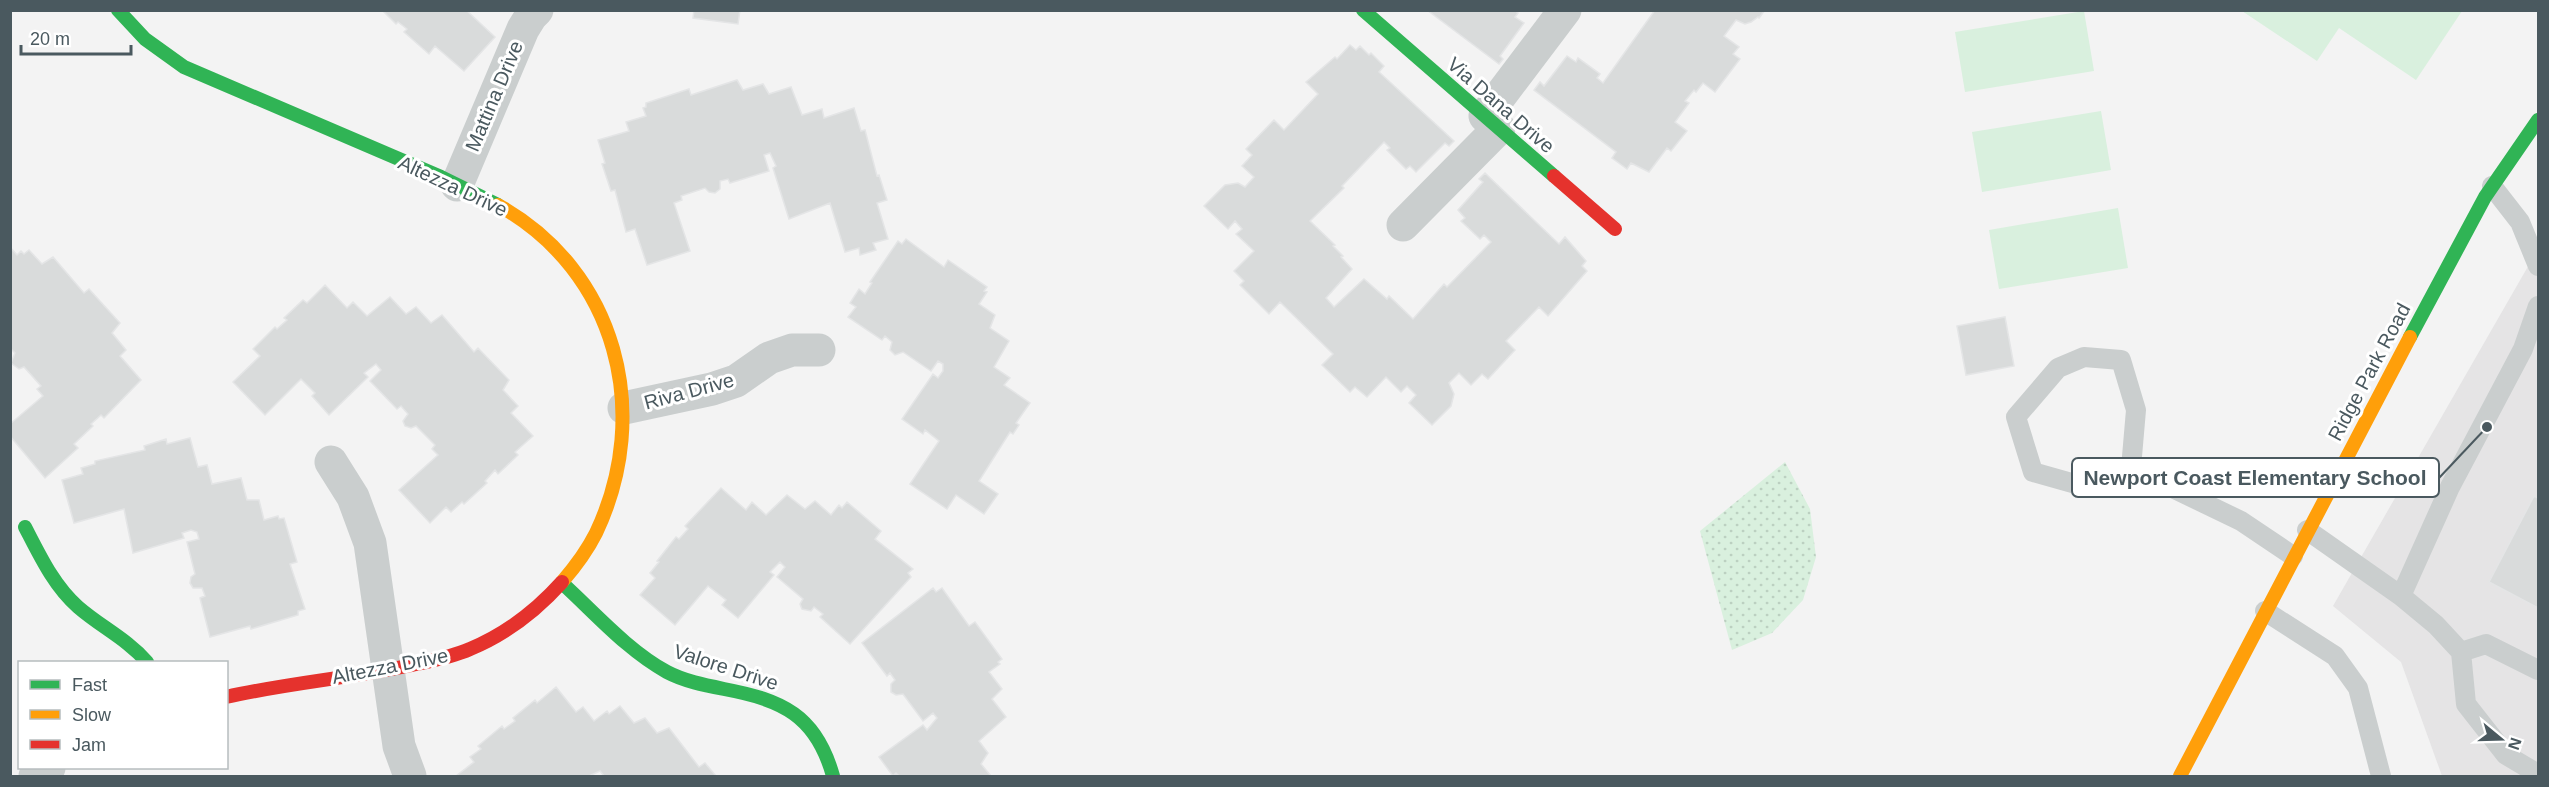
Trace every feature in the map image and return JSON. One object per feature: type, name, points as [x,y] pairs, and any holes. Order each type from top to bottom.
[{"type":"street","name":"Altezza Drive","points":[[118,10],[145,39],[184,67],[457,184],[507,209],[538,232],[574,270],[601,315],[618,364],[624,408],[623,441],[612,494],[594,541],[562,583],[516,624],[470,650],[433,661],[257,689],[228,696]]},
{"type":"street","name":"Mattina Drive","points":[[457,184],[523,29],[537,10]]},
{"type":"street","name":"Via Dana Drive","points":[[1363,10],[1615,229]]},
{"type":"street","points":[[1403,225],[1492,122],[1565,10]]},
{"type":"street","name":"Ridge Park Road","points":[[2180,777],[2293,556],[2492,186],[2538,120]]},
{"type":"street","name":"Riva Drive","points":[[624,408],[712,389],[736,381],[769,358],[792,350],[819,350]]},
{"type":"street","points":[[331,462],[353,497],[370,543],[399,746],[410,777]]},
{"type":"street","points":[[25,527],[56,582],[78,608],[128,641],[145,661]]},
{"type":"street","name":"Valore Drive","points":[[562,583],[644,656],[668,672],[703,684],[760,696],[791,711],[816,731],[829,756],[833,777]]},
{"type":"lane","points":[[2492,186],[2520,222],[2538,266]]},
{"type":"lane","points":[[2402,596],[2450,487],[2523,349],[2538,306]]},
{"type":"lane","points":[[2131,468],[2136,410],[2121,360],[2084,357],[2058,368],[2016,417],[2034,472],[2079,485],[2131,468],[2241,521],[2293,556]]},
{"type":"lane","points":[[2307,530],[2402,596],[2436,625],[2461,652],[2466,704],[2506,755],[2538,774]]},
{"type":"lane","points":[[2265,611],[2335,656],[2358,688],[2381,777]]},
{"type":"lane","points":[[2461,652],[2486,644],[2538,670]]},
{"type":"shaded area","points":[[2538,249],[2538,776],[2442,776],[2401,662],[2333,606]]},
{"type":"green space","points":[[2084,11],[2094,71],[1965,92],[1955,32]]},
{"type":"green space","points":[[2242,11],[2462,11],[2416,80],[2339,28],[2317,61]]},
{"type":"green space","points":[[2101,111],[2111,170],[1982,192],[1972,132]]},
{"type":"green space","points":[[2118,208],[2128,268],[1999,289],[1989,230]]},
{"type":"green space","points":[[1785,462],[1810,509],[1816,557],[1803,600],[1772,633],[1732,650],[1700,531]]},
{"type":"building","points":[[382,10],[466,10],[495,37],[464,71],[435,46],[429,54],[404,32],[407,29],[398,22],[396,24]]},
{"type":"building","points":[[694,10],[740,10],[738,24],[693,18]]},
{"type":"building","points":[[1427,10],[1515,10],[1518,13],[1515,17],[1524,23],[1500,56],[1503,59],[1499,64]]},
{"type":"building","points":[[1655,10],[1765,10],[1759,18],[1751,22],[1745,24],[1736,20],[1724,36],[1739,47],[1733,54],[1740,59],[1715,92],[1703,83],[1685,101],[1689,103],[1675,122],[1687,131],[1671,151],[1667,148],[1649,172],[1631,163],[1627,169],[1612,158],[1616,152],[1534,90],[1540,82],[1544,86],[1567,56],[1576,62],[1578,58],[1600,74],[1597,78],[1603,83]]},
{"type":"building","points":[[1350,45],[1356,50],[1360,46],[1369,55],[1371,53],[1384,66],[1379,72],[1454,141],[1449,146],[1445,143],[1416,172],[1410,166],[1406,169],[1387,150],[1390,148],[1384,142],[1342,186],[1344,188],[1310,221],[1335,245],[1333,246],[1352,269],[1326,298],[1334,307],[1364,279],[1387,299],[1389,296],[1413,319],[1444,284],[1447,287],[1491,242],[1484,235],[1480,239],[1461,221],[1465,218],[1458,210],[1483,182],[1479,179],[1485,173],[1559,244],[1565,237],[1586,261],[1582,266],[1587,271],[1548,316],[1539,307],[1506,341],[1515,350],[1488,379],[1482,374],[1471,385],[1459,373],[1449,383],[1454,394],[1451,406],[1432,425],[1409,403],[1416,395],[1407,386],[1401,392],[1386,377],[1367,397],[1355,387],[1350,392],[1322,365],[1333,354],[1280,302],[1269,314],[1240,285],[1244,281],[1234,271],[1254,251],[1236,234],[1242,229],[1235,221],[1228,229],[1204,206],[1225,185],[1238,183],[1245,187],[1254,177],[1242,166],[1252,155],[1246,149],[1274,120],[1284,130],[1318,94],[1306,82],[1335,57],[1337,59]]},
{"type":"building","points":[[737,80],[743,90],[763,84],[769,94],[791,87],[802,115],[822,109],[824,118],[854,108],[861,131],[865,130],[877,176],[879,175],[887,200],[877,203],[888,239],[873,243],[876,250],[860,255],[859,248],[845,252],[830,203],[789,219],[773,168],[776,166],[770,153],[764,155],[769,171],[730,183],[728,179],[720,181],[720,189],[715,193],[705,188],[681,196],[682,200],[674,203],[690,251],[647,265],[635,229],[626,232],[615,190],[611,191],[602,164],[605,163],[598,140],[629,131],[626,122],[646,116],[643,108],[646,107],[646,103],[689,89],[691,95]]},
{"type":"building","points":[[906,239],[944,267],[948,260],[987,287],[984,291],[987,292],[979,304],[995,315],[990,328],[1009,341],[994,367],[1010,378],[1004,385],[1030,403],[1016,423],[1019,425],[1013,434],[1010,432],[979,481],[998,494],[984,514],[956,495],[947,509],[910,484],[939,441],[925,430],[923,434],[902,419],[933,374],[938,378],[943,371],[943,364],[938,361],[931,371],[903,352],[895,355],[890,350],[892,342],[885,336],[882,340],[848,317],[856,307],[850,303],[859,289],[865,294],[872,283],[870,282],[898,241],[902,244]]},
{"type":"building","points":[[10,247],[17,255],[21,251],[24,254],[29,250],[42,264],[53,257],[84,293],[89,289],[120,323],[112,333],[126,350],[120,356],[141,380],[104,418],[101,415],[91,424],[93,426],[74,444],[78,448],[45,478],[10,436],[10,424],[43,396],[37,389],[41,386],[24,367],[19,369],[11,363],[15,353],[10,348]]},
{"type":"building","points":[[325,285],[347,308],[353,302],[367,316],[390,297],[406,314],[416,307],[431,323],[442,315],[474,352],[478,348],[509,380],[503,390],[518,406],[511,413],[533,436],[515,452],[518,455],[498,474],[495,470],[485,481],[487,483],[464,504],[462,502],[451,512],[446,507],[430,523],[399,490],[438,455],[432,449],[435,445],[416,426],[411,428],[405,426],[403,421],[408,414],[401,406],[397,409],[370,381],[381,370],[376,364],[364,373],[368,377],[329,415],[312,396],[315,393],[301,379],[265,415],[233,382],[260,356],[253,349],[275,327],[277,329],[287,320],[284,318],[303,300],[307,303]]},
{"type":"building","points":[[2005,317],[2014,366],[1966,375],[1957,326]]},
{"type":"building","points":[[190,438],[198,467],[207,465],[212,484],[241,478],[247,500],[259,500],[264,520],[278,516],[279,519],[284,518],[297,562],[290,564],[305,609],[298,611],[298,615],[251,629],[250,626],[210,637],[200,598],[205,596],[202,588],[193,588],[190,583],[191,577],[195,574],[187,542],[199,539],[197,532],[191,530],[182,533],[184,538],[133,553],[124,509],[74,523],[62,480],[83,474],[81,468],[95,464],[95,461],[145,450],[144,446],[166,439],[167,444]]},
{"type":"building","points":[[721,488],[746,510],[752,502],[766,515],[787,495],[805,509],[815,501],[831,515],[839,505],[842,508],[847,502],[881,531],[875,539],[913,569],[908,573],[911,577],[850,644],[820,617],[823,614],[814,607],[811,611],[802,609],[800,604],[803,599],[777,577],[785,567],[780,562],[770,572],[774,575],[738,618],[722,605],[726,600],[708,586],[675,625],[640,595],[655,578],[650,573],[659,562],[657,561],[676,537],[679,539],[688,529],[685,526]]},
{"type":"building","points":[[2534,496],[2538,498],[2538,608],[2489,582]]},
{"type":"building","points":[[933,588],[936,592],[942,588],[969,626],[975,622],[1002,659],[998,662],[1000,664],[989,672],[1002,689],[992,699],[1006,717],[979,741],[988,753],[981,764],[991,776],[899,776],[896,773],[893,776],[879,757],[923,725],[927,730],[937,718],[933,713],[923,721],[903,694],[896,695],[891,692],[891,684],[895,680],[890,673],[887,676],[862,643]]},
{"type":"building","points":[[556,687],[576,712],[583,707],[594,721],[607,711],[609,714],[620,706],[634,723],[645,718],[657,733],[669,728],[699,767],[705,763],[716,776],[604,776],[600,771],[589,776],[456,776],[474,762],[470,757],[481,749],[478,746],[502,726],[504,729],[515,721],[513,718],[535,700],[537,703]]},
{"type":"traffic: fast","points":[[118,10],[145,39],[184,67],[441,177],[498,205]]},
{"type":"traffic: fast","points":[[1363,10],[1554,176]]},
{"type":"traffic: fast","points":[[2410,337],[2485,197],[2538,120]]},
{"type":"traffic: fast","points":[[25,527],[48,570],[69,599],[146,661]]},
{"type":"traffic: fast","points":[[562,583],[625,642],[667,672],[694,682],[745,693],[779,705],[794,714],[817,738],[833,776]]},
{"type":"traffic: slow","points":[[498,205],[539,233],[572,267],[596,306],[613,349],[621,394],[621,440],[613,487],[596,533],[562,582]]},
{"type":"traffic: slow","points":[[2180,776],[2410,337]]},
{"type":"traffic: jam","points":[[1554,176],[1615,229]]},
{"type":"traffic: jam","points":[[228,697],[389,670],[456,654],[508,629],[542,603],[562,582]]},
{"type":"place","name":"Newport Coast Elementary School","points":[[2487,427]]}]
